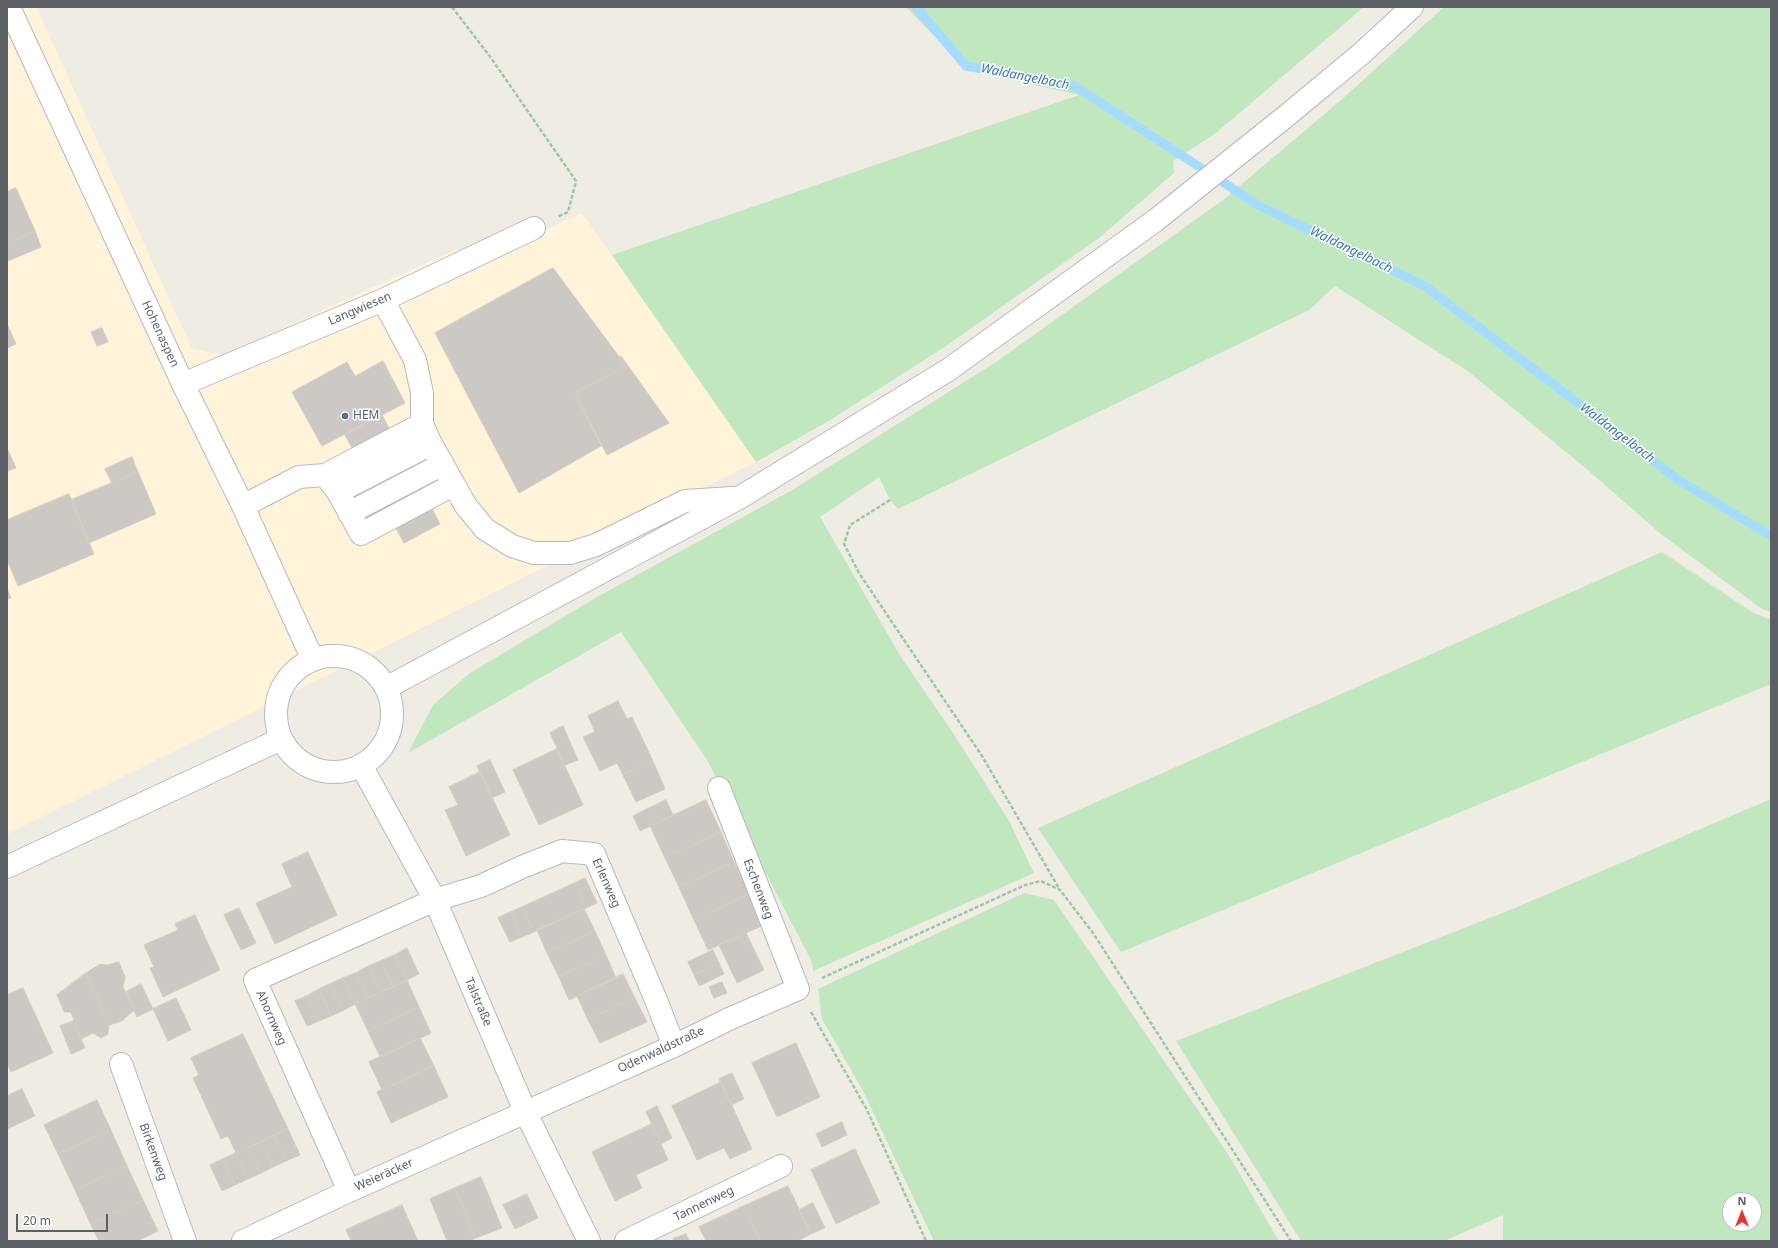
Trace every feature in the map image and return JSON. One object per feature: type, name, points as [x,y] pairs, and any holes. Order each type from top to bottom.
[{"type":"street","name":"Hohenaspen","points":[[9,7],[183,384],[243,506],[313,660]]},
{"type":"street","points":[[386,688],[739,498],[948,370],[1156,220],[1285,117],[1360,54],[1412,7]]},
{"type":"street","name":"Langwiesen","points":[[183,384],[383,300],[534,228]]},
{"type":"street","points":[[383,300],[415,360],[422,392],[422,424],[431,444],[466,506],[485,529],[512,546],[534,553],[570,553],[596,545],[685,502],[739,498]]},
{"type":"street","points":[[243,506],[299,477],[325,475],[422,424]]},
{"type":"street","points":[[338,492],[431,444]]},
{"type":"street","points":[[349,513],[443,464]]},
{"type":"street","points":[[325,475],[338,492],[361,534],[453,485]]},
{"type":"street","points":[[330,656],[347,657],[358,661],[363,663],[376,674],[386,688],[392,705],[392,723],[386,740],[375,755],[361,766],[343,771],[324,771],[307,766],[292,754],[281,739],[276,720],[277,701],[284,684],[296,669],[313,660],[330,656]]},
{"type":"street","points":[[7,868],[281,739]]},
{"type":"street","name":"Talstraße","points":[[361,766],[435,900],[525,1111],[589,1241]]},
{"type":"street","name":"Eschenweg","points":[[719,788],[798,990]]},
{"type":"street","name":"Erlenweg","points":[[435,900],[481,886],[562,851],[594,854],[674,1046]]},
{"type":"street","name":"Ahornweg","points":[[348,1191],[255,980],[435,900]]},
{"type":"street","name":"Odenwaldstraße","points":[[525,1111],[674,1046],[729,1019],[798,990]]},
{"type":"street","name":"Birkenweg","points":[[121,1064],[185,1241]]},
{"type":"street","name":"Weieräcker","points":[[243,1241],[348,1191],[525,1111]]},
{"type":"street","name":"Tannenweg","points":[[626,1241],[781,1166]]},
{"type":"path","points":[[452,7],[491,58],[576,181],[568,212],[534,228]]},
{"type":"path","points":[[890,500],[850,525],[844,544],[859,573],[982,756],[1060,890],[1093,933],[1291,1241]]},
{"type":"path","points":[[926,1241],[867,1110],[798,990],[1025,885],[1041,881],[1060,890]]},
{"type":"shaded area","points":[[7,7],[36,7],[192,349],[224,355],[457,249],[466,268],[582,213],[756,462],[7,834]]},
{"type":"green space","points":[[906,7],[1364,7],[1216,133],[1173,161],[1174,173],[1099,238],[946,346],[832,419],[756,462],[612,255],[1079,95],[967,70]]},
{"type":"green space","points":[[1444,7],[1771,7],[1771,612],[1762,609],[1661,534],[1589,471],[1469,372],[1335,286],[1309,310],[898,509],[890,500],[879,477],[820,517],[901,657],[951,730],[1008,819],[1034,873],[813,971],[812,962],[707,760],[621,632],[408,753],[433,705],[470,673],[597,597],[794,489],[996,362],[1223,200],[1341,100]]},
{"type":"green space","points":[[1662,552],[1752,612],[1771,620],[1771,684],[1121,952],[1038,828]]},
{"type":"green space","points":[[1771,799],[1771,1241],[1503,1241],[1503,1215],[1444,1241],[1301,1241],[1176,1041],[1510,910]]},
{"type":"green space","points":[[1024,893],[1054,900],[1228,1154],[1279,1241],[934,1241],[863,1091],[822,1019],[818,989]]},
{"type":"building","points":[[16,188],[35,231],[7,243],[7,192]]},
{"type":"building","points":[[35,231],[41,247],[8,261],[7,243]]},
{"type":"building","points":[[553,268],[626,366],[575,393],[601,446],[519,493],[435,333]]},
{"type":"building","points":[[7,324],[16,344],[7,348]]},
{"type":"building","points":[[102,328],[108,342],[97,346],[91,332]]},
{"type":"building","points":[[621,356],[669,423],[607,455],[575,393],[626,366],[619,357]]},
{"type":"building","points":[[383,361],[405,403],[322,446],[292,392],[347,362],[355,376]]},
{"type":"building","points":[[382,415],[440,524],[404,543],[345,435]]},
{"type":"building","points":[[7,448],[16,468],[7,471]]},
{"type":"building","points":[[132,457],[138,472],[112,483],[105,469]]},
{"type":"building","points":[[138,472],[156,514],[89,543],[71,500]]},
{"type":"building","points":[[69,494],[94,554],[18,586],[7,559],[7,520]]},
{"type":"building","points":[[7,589],[11,598],[7,599]]},
{"type":"building","points":[[618,701],[627,719],[632,717],[653,761],[623,775],[617,763],[600,771],[583,737],[595,732],[588,716]]},
{"type":"building","points":[[563,726],[578,760],[565,765],[550,733]]},
{"type":"building","points":[[557,749],[583,805],[539,825],[513,770]]},
{"type":"building","points":[[490,760],[505,792],[492,798],[477,766]]},
{"type":"building","points":[[653,761],[665,789],[636,802],[623,775]]},
{"type":"building","points":[[480,772],[510,835],[466,856],[445,810],[458,805],[449,787]]},
{"type":"building","points":[[666,800],[673,815],[640,831],[633,816]]},
{"type":"building","points":[[706,800],[721,832],[665,858],[650,826]]},
{"type":"building","points":[[721,832],[734,862],[679,887],[665,858]]},
{"type":"building","points":[[308,852],[337,915],[275,944],[256,903],[292,887],[282,864]]},
{"type":"building","points":[[734,862],[749,894],[694,920],[679,887]]},
{"type":"building","points":[[585,878],[597,903],[586,908],[575,883]]},
{"type":"building","points":[[575,883],[586,908],[534,932],[522,907]]},
{"type":"building","points":[[749,894],[764,925],[708,950],[694,920]]},
{"type":"building","points":[[522,907],[534,932],[522,937],[511,912]]},
{"type":"building","points":[[239,908],[256,943],[241,950],[224,915]]},
{"type":"building","points":[[584,909],[595,931],[547,953],[537,930]]},
{"type":"building","points":[[511,912],[522,937],[510,942],[498,918]]},
{"type":"building","points":[[195,915],[220,970],[163,997],[150,968],[154,967],[144,945],[178,930],[175,924]]},
{"type":"building","points":[[595,931],[606,955],[559,977],[547,953]]},
{"type":"building","points":[[746,933],[764,970],[737,983],[719,945]]},
{"type":"building","points":[[407,948],[419,974],[407,980],[395,955]]},
{"type":"building","points":[[713,950],[719,963],[694,975],[688,962]]},
{"type":"building","points":[[395,955],[407,980],[393,987],[381,961]]},
{"type":"building","points":[[606,955],[616,978],[569,1000],[559,977]]},
{"type":"building","points":[[381,961],[393,987],[381,992],[369,966]]},
{"type":"building","points":[[119,962],[125,977],[123,987],[134,1010],[122,1021],[109,1025],[86,973],[100,964],[107,965]]},
{"type":"building","points":[[719,963],[724,974],[699,986],[694,975]]},
{"type":"building","points":[[369,966],[381,992],[368,998],[356,973]]},
{"type":"building","points":[[86,973],[109,1025],[108,1034],[101,1038],[93,1033],[81,1039],[71,1012],[64,1012],[57,995]]},
{"type":"building","points":[[356,973],[368,998],[355,1004],[343,978]]},
{"type":"building","points":[[623,974],[635,998],[588,1020],[577,996]]},
{"type":"building","points":[[343,978],[355,1004],[342,1011],[330,984]]},
{"type":"building","points":[[407,980],[419,1007],[368,1031],[355,1004]]},
{"type":"building","points":[[722,982],[727,993],[714,998],[709,987]]},
{"type":"building","points":[[141,984],[153,1009],[137,1017],[126,992]]},
{"type":"building","points":[[330,984],[342,1011],[331,1016],[319,989]]},
{"type":"building","points":[[23,988],[53,1053],[11,1072],[7,1063],[7,995]]},
{"type":"building","points":[[319,989],[331,1016],[319,1021],[307,996]]},
{"type":"building","points":[[307,996],[319,1021],[307,1026],[295,1001]]},
{"type":"building","points":[[176,998],[191,1030],[168,1041],[153,1009]]},
{"type":"building","points":[[635,998],[647,1022],[600,1043],[588,1020]]},
{"type":"building","points":[[419,1007],[431,1033],[380,1057],[368,1031]]},
{"type":"building","points":[[74,1021],[85,1048],[71,1054],[60,1026]]},
{"type":"building","points":[[243,1034],[288,1129],[236,1153],[228,1136],[221,1139],[193,1078],[199,1075],[191,1058]]},
{"type":"building","points":[[420,1038],[434,1066],[382,1090],[369,1062]]},
{"type":"building","points":[[796,1043],[820,1097],[777,1117],[752,1063]]},
{"type":"building","points":[[434,1066],[448,1097],[391,1123],[377,1092]]},
{"type":"building","points":[[732,1073],[744,1099],[731,1105],[719,1079]]},
{"type":"building","points":[[721,1082],[752,1149],[730,1159],[724,1148],[697,1160],[672,1106]]},
{"type":"building","points":[[22,1089],[35,1116],[7,1129],[7,1096]]},
{"type":"building","points":[[97,1100],[111,1130],[58,1154],[44,1125]]},
{"type":"building","points":[[657,1106],[672,1138],[661,1144],[646,1112]]},
{"type":"building","points":[[842,1122],[847,1135],[822,1147],[816,1134]]},
{"type":"building","points":[[652,1124],[668,1160],[636,1175],[642,1188],[615,1201],[592,1152]]},
{"type":"building","points":[[288,1129],[300,1155],[286,1161],[274,1135]]},
{"type":"building","points":[[111,1130],[127,1166],[75,1190],[58,1154]]},
{"type":"building","points":[[274,1135],[286,1161],[273,1167],[261,1142]]},
{"type":"building","points":[[261,1142],[273,1167],[261,1173],[249,1147]]},
{"type":"building","points":[[249,1147],[261,1173],[248,1179],[236,1153]]},
{"type":"building","points":[[855,1149],[880,1203],[836,1224],[811,1170]]},
{"type":"building","points":[[236,1153],[248,1179],[235,1185],[223,1159]]},
{"type":"building","points":[[223,1159],[235,1185],[222,1191],[210,1165]]},
{"type":"building","points":[[127,1166],[143,1200],[91,1225],[75,1190]]},
{"type":"building","points":[[481,1177],[502,1228],[476,1238],[455,1188]]},
{"type":"building","points":[[788,1186],[811,1234],[797,1241],[760,1241],[744,1206]]},
{"type":"building","points":[[455,1188],[476,1238],[469,1241],[447,1241],[430,1199]]},
{"type":"building","points":[[527,1194],[538,1218],[515,1229],[503,1205]]},
{"type":"building","points":[[143,1200],[158,1231],[137,1241],[99,1241],[91,1225]]},
{"type":"building","points":[[813,1203],[825,1228],[811,1234],[799,1210]]},
{"type":"building","points":[[402,1205],[418,1241],[351,1241],[346,1230]]},
{"type":"building","points":[[744,1206],[760,1241],[706,1241],[699,1227]]},
{"type":"building","points":[[686,1234],[689,1241],[674,1241],[673,1239]]},
{"type":"waterway","name":"Waldangelbach","points":[[916,7],[966,66],[1075,86],[1258,205],[1425,286],[1677,479],[1771,536]]},
{"type":"place","name":"HEM","points":[[345,416]]}]
